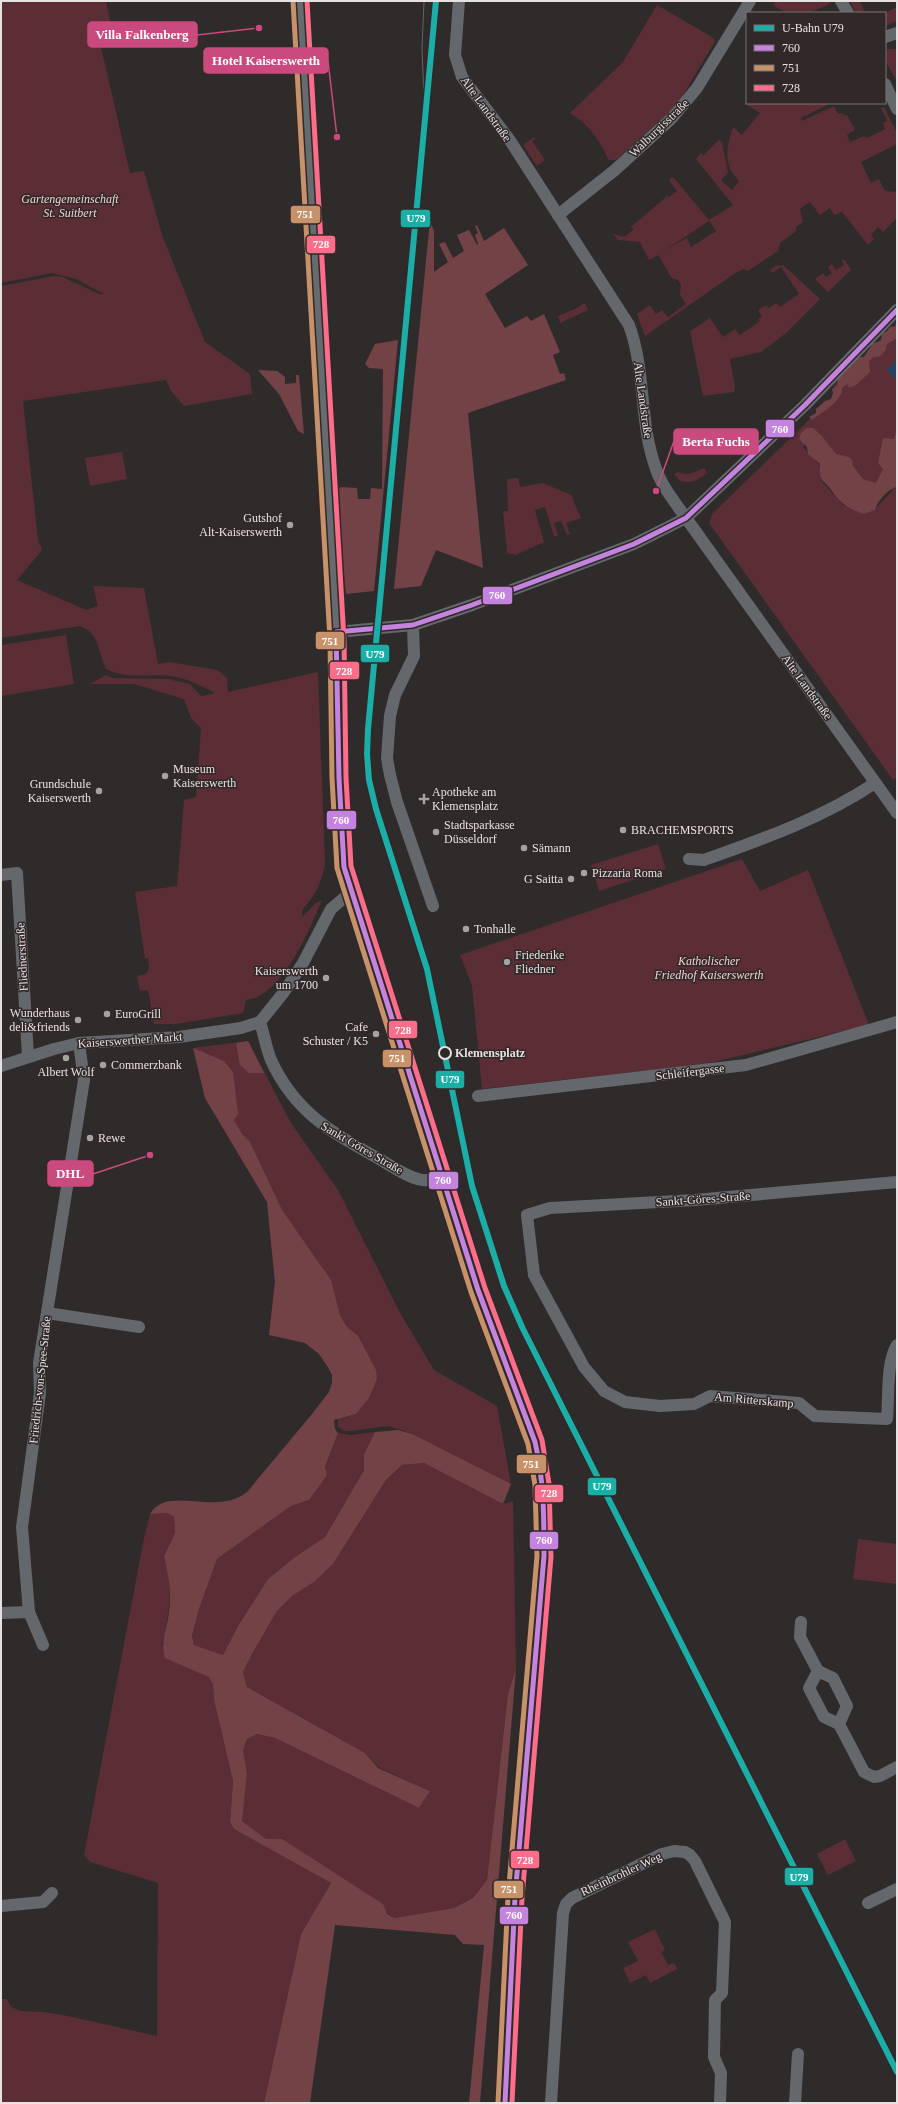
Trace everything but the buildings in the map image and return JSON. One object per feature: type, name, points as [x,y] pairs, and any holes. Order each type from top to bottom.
[{"type":"main road","points":[[300,1],[328,467],[336,632],[339,785],[344,867],[381,983],[434,1178],[535,1442],[540,1463],[544,1499],[544,1556],[515,1916],[507,2035],[506,2103]]},
{"type":"street","name":"Alte Landstraße","points":[[459,1],[455,55],[458,69],[462,77],[509,140],[629,324],[635,346],[648,437],[655,467],[666,489],[897,813]]},
{"type":"street","name":"Walburgisstraße","points":[[558,215],[598,184],[672,118],[697,88],[750,1]]},
{"type":"street","points":[[841,1],[847,12]]},
{"type":"street","points":[[886,37],[897,33]]},
{"type":"street","points":[[886,86],[897,109]]},
{"type":"street","points":[[336,632],[413,625],[472,605],[634,544],[686,518],[805,405],[897,310]]},
{"type":"street","points":[[413,625],[414,656],[395,695],[390,716],[387,758],[397,802],[433,906]]},
{"type":"street","points":[[689,860],[704,860],[793,827],[839,805],[875,783]]},
{"type":"street","name":"Fliednerstraße","points":[[1,875],[17,873],[28,1056]]},
{"type":"street","points":[[260,1022],[296,975],[331,909],[351,892]]},
{"type":"street","name":"Kaiserswerther Markt","points":[[1,1066],[28,1056],[79,1043],[155,1039],[241,1028],[260,1022]]},
{"type":"street","name":"Sankt Göres Straße","points":[[260,1022],[270,1058],[279,1076],[299,1103],[318,1123],[335,1135],[409,1175],[434,1178]]},
{"type":"street","name":"Schleifergasse","points":[[478,1096],[746,1065],[897,1022]]},
{"type":"street","name":"Friedrich-von-Spee-Straße","points":[[43,1645],[29,1612],[22,1527],[40,1393],[39,1363],[84,1080],[79,1043]]},
{"type":"street","name":"Sankt-Göres-Straße","points":[[529,1234],[527,1215],[550,1208],[695,1200],[897,1182]]},
{"type":"street","name":"Am Ritterskamp","points":[[529,1234],[534,1275],[584,1367],[604,1391],[625,1402],[660,1406],[694,1404],[710,1396],[799,1403],[815,1416],[887,1419],[893,1351],[897,1345]]},
{"type":"street","points":[[47,1313],[139,1327]]},
{"type":"street","points":[[1,1613],[29,1612]]},
{"type":"street","points":[[801,1622],[800,1637],[818,1671],[833,1678],[847,1706],[839,1724]]},
{"type":"street","points":[[818,1671],[809,1688],[824,1717],[839,1724],[864,1772],[874,1777],[880,1776],[897,1767]]},
{"type":"street","name":"Rheinbrohler Weg","points":[[551,2103],[563,1912],[566,1904],[572,1898],[662,1854],[674,1851],[685,1852],[695,1861],[725,1922],[722,1993],[716,2000],[714,2050],[714,2057],[721,2073],[720,2103]]},
{"type":"street","points":[[868,1903],[897,1889]]},
{"type":"street","points":[[1,1906],[43,1902],[52,1893]]},
{"type":"street","points":[[795,2103],[798,2054]]},
{"type":"green space","name":"Gartengemeinschaft St. Suitbert","points":[[1,1],[106,1],[115,43],[101,47],[130,173],[144,171],[162,235],[205,342],[250,374],[252,394],[184,406],[171,391],[166,380],[23,401],[38,540],[42,550],[17,580],[86,610],[98,606],[93,586],[144,588],[158,664],[169,662],[218,670],[227,678],[228,692],[318,672],[325,865],[322,878],[317,889],[311,900],[302,910],[302,917],[316,903],[322,900],[302,944],[283,975],[272,987],[259,996],[246,1000],[243,1013],[176,1024],[154,1024],[148,990],[140,991],[137,976],[146,974],[149,969],[148,958],[145,959],[135,892],[177,886],[184,800],[196,797],[201,728],[191,718],[184,699],[134,684],[90,684],[106,675],[112,678],[168,679],[190,684],[201,696],[215,693],[177,677],[163,675],[130,675],[106,669],[95,638],[87,629],[80,626],[1,638],[1,286],[54,276],[63,277],[99,294],[104,294],[76,279],[52,273],[1,283]]},
{"type":"green space","points":[[776,1],[829,1],[831,3],[809,12],[786,12],[773,5]]},
{"type":"green space","points":[[850,1],[860,1],[865,12],[856,12]]},
{"type":"green space","points":[[657,5],[712,37],[715,41],[679,102],[676,102],[677,105],[616,160],[609,160],[602,146],[593,134],[583,123],[570,113],[623,62]]},
{"type":"green space","points":[[897,7],[897,21],[886,26],[886,12]]},
{"type":"green space","points":[[886,49],[897,49],[897,78],[895,79],[886,62]]},
{"type":"green space","points":[[829,104],[801,118],[802,121],[834,106],[838,114],[843,113],[844,116],[847,115],[855,130],[847,135],[850,142],[864,136],[867,138],[885,129],[883,123],[887,121],[881,108],[884,107],[897,133],[897,144],[861,162],[871,183],[879,179],[885,191],[897,192],[897,218],[883,232],[878,227],[871,235],[874,239],[868,245],[842,212],[834,215],[830,208],[820,215],[810,202],[800,209],[803,222],[796,227],[796,231],[780,243],[778,251],[748,271],[743,269],[731,276],[645,336],[637,314],[650,305],[656,314],[662,310],[668,317],[686,304],[680,295],[681,285],[678,280],[672,278],[658,255],[649,260],[640,242],[618,240],[613,234],[624,237],[634,229],[631,227],[667,196],[669,197],[677,191],[669,180],[673,177],[709,220],[733,205],[696,159],[701,153],[704,155],[719,140],[722,142],[728,173],[721,180],[732,190],[739,181],[730,169],[727,156],[733,127],[742,135],[760,113],[747,105]],"holes":[[[709,221],[716,231],[691,247],[687,238],[667,249]]]},
{"type":"green space","points":[[534,137],[536,139],[532,141],[545,160],[537,166],[523,145]]},
{"type":"green space","points":[[844,259],[851,270],[828,292],[815,279],[823,273],[826,277],[832,273],[828,267],[832,264],[836,270],[844,265],[842,261]]},
{"type":"green space","points":[[783,265],[820,299],[786,333],[761,352],[730,359],[735,387],[734,392],[703,396],[690,331],[710,318],[723,337],[735,329],[740,335],[760,321],[758,319],[762,316],[758,310],[766,305],[769,308],[776,303],[780,307],[799,294],[781,267],[772,273],[770,270],[775,266]]},
{"type":"green space","points":[[585,303],[588,310],[560,323],[558,316]]},
{"type":"green space","points":[[897,323],[897,777],[893,780],[709,523],[712,514],[838,392],[833,387]],"holes":[[[810,440],[869,498],[888,485],[893,490],[875,509],[864,514],[843,505],[821,480],[823,469],[803,447]]]},
{"type":"green space","points":[[122,452],[127,479],[90,486],[85,458]]},
{"type":"green space","points":[[704,468],[707,473],[697,480],[690,482],[679,480],[674,474],[678,472],[688,474]]},
{"type":"green space","points":[[518,478],[520,487],[543,483],[571,495],[581,518],[566,523],[570,534],[567,535],[561,521],[554,523],[558,536],[554,536],[545,507],[535,510],[544,542],[516,555],[507,553],[503,511],[508,511],[507,479]]},
{"type":"green space","points":[[66,635],[74,684],[1,696],[1,645]]},
{"type":"green space","points":[[658,844],[666,869],[599,891],[591,865]]},
{"type":"green space","name":"Katholischer Friedhof Kaiserswerth","points":[[742,859],[760,891],[808,870],[869,1025],[705,1064],[482,1089],[472,986],[460,955]]},
{"type":"green space","points":[[248,1041],[291,1123],[338,1190],[399,1311],[434,1370],[497,1406],[511,1484],[473,1472],[412,1434],[389,1426],[351,1431],[345,1431],[338,1427],[338,1419],[356,1414],[323,1341],[269,1335],[275,1282],[267,1202],[205,1098],[193,1048]]},
{"type":"green space","points":[[375,1432],[364,1454],[364,1470],[325,1537],[295,1557],[268,1579],[238,1626],[223,1655],[194,1645],[192,1636],[199,1609],[217,1559],[291,1506],[309,1500],[325,1468],[338,1433],[351,1435]]},
{"type":"green space","points":[[424,1463],[503,1504],[513,1501],[516,1669],[508,1693],[487,1880],[473,1898],[454,1908],[394,1918],[282,1839],[266,1839],[241,1821],[247,1773],[243,1750],[247,1739],[257,1734],[275,1738],[419,1808],[430,1791],[378,1767],[365,1753],[247,1687],[243,1672],[277,1611],[292,1596],[314,1582],[333,1564],[386,1480],[402,1465]]},
{"type":"green space","points":[[167,1513],[174,1517],[175,1533],[164,1556],[169,1580],[169,1611],[162,1645],[209,1677],[213,1685],[214,1700],[233,1781],[230,1822],[234,1829],[331,1883],[301,1934],[264,2103],[1,2103],[1,1999],[7,1999],[11,2007],[21,2011],[43,2012],[68,2016],[157,2036],[158,1883],[90,1862],[84,1855],[144,1538],[150,1514]]},
{"type":"green space","points":[[858,1539],[897,1544],[897,1584],[853,1579]]},
{"type":"green space","points":[[845,1839],[856,1861],[828,1875],[817,1854]]},
{"type":"green space","points":[[655,1929],[665,1950],[661,1952],[668,1965],[674,1963],[677,1969],[650,1983],[646,1975],[630,1983],[623,1968],[638,1961],[628,1942]]},
{"type":"shaded area","points":[[430,220],[434,231],[434,272],[448,262],[439,244],[445,242],[453,258],[464,251],[457,235],[469,230],[477,245],[475,235],[478,233],[475,226],[477,225],[484,241],[504,228],[528,265],[485,294],[505,328],[527,316],[531,321],[544,314],[560,352],[553,355],[560,374],[564,373],[566,380],[468,413],[483,568],[436,550],[421,586],[394,589]]},
{"type":"shaded area","points":[[897,326],[897,338],[887,344],[886,350],[879,357],[874,357],[869,361],[870,372],[856,385],[849,388],[848,384],[843,387],[841,395],[837,400],[812,420],[809,417],[816,413],[816,409],[825,401],[831,399],[833,393],[832,389],[837,386],[838,378],[858,357],[864,357],[873,343],[881,341],[882,333],[887,331],[890,327]]},
{"type":"shaded area","points":[[398,340],[374,591],[346,594],[335,492],[341,487],[357,488],[358,499],[370,499],[371,488],[382,489],[383,369],[369,368],[365,364],[375,344]]},
{"type":"shaded area","points":[[258,370],[277,371],[285,377],[285,384],[296,383],[296,375],[299,375],[304,434],[298,431],[279,394]]},
{"type":"shaded area","points":[[806,428],[813,428],[822,436],[836,454],[849,457],[852,460],[853,466],[863,479],[876,483],[883,469],[878,463],[883,438],[894,439],[897,428],[897,488],[895,487],[888,491],[880,500],[875,510],[864,514],[845,506],[822,480],[820,475],[820,464],[808,454],[807,447],[799,439],[801,433]]},
{"type":"shaded area","points":[[248,1041],[264,1073],[249,1073],[240,1065],[236,1043]]},
{"type":"shaded area","points":[[193,1048],[224,1061],[233,1072],[238,1114],[234,1120],[242,1134],[250,1142],[282,1210],[331,1280],[340,1315],[346,1326],[358,1336],[376,1370],[377,1379],[369,1398],[356,1414],[334,1420],[335,1429],[338,1433],[325,1467],[327,1475],[309,1500],[291,1506],[217,1559],[199,1609],[192,1636],[194,1645],[223,1655],[238,1626],[268,1579],[295,1557],[325,1537],[364,1470],[364,1454],[375,1432],[398,1430],[412,1434],[511,1484],[503,1504],[424,1463],[402,1465],[386,1480],[333,1564],[314,1582],[292,1596],[277,1611],[243,1672],[247,1687],[365,1753],[378,1768],[430,1791],[419,1808],[275,1738],[257,1734],[247,1739],[243,1750],[247,1773],[242,1821],[266,1839],[282,1839],[383,1904],[387,1914],[394,1918],[454,1908],[473,1898],[487,1880],[508,1693],[516,1669],[480,2103],[469,2103],[484,1945],[463,1944],[455,1935],[335,1925],[310,2103],[264,2103],[301,1934],[331,1883],[234,1829],[230,1822],[233,1781],[214,1700],[213,1685],[209,1677],[165,1658],[163,1645],[170,1605],[170,1591],[164,1556],[175,1533],[174,1517],[167,1513],[150,1514],[158,1505],[168,1501],[180,1500],[222,1502],[235,1499],[247,1492],[329,1392],[332,1383],[332,1375],[319,1354],[305,1343],[269,1335],[275,1282],[267,1202],[205,1098]]},
{"type":"water","points":[[897,359],[897,380],[887,370]]},
{"type":"tram line","points":[[424,1],[422,48],[425,126]]},
{"type":"metro line","name":"U79","points":[[436,1],[368,729],[367,754],[369,780],[376,809],[427,969],[472,1186],[504,1286],[523,1329],[897,2072]]},
{"type":"transit line","name":"751","points":[[293,1],[330,640],[332,778],[337,868],[471,1292],[528,1444],[535,1485],[537,1556],[508,1897],[498,2103]]},
{"type":"transit line","name":"728","points":[[307,1],[344,640],[346,778],[351,866],[485,1288],[542,1440],[549,1484],[551,1557],[522,1898],[512,2103]]},
{"type":"transit line","name":"760","points":[[336,632],[413,625],[472,605],[634,544],[686,518],[805,405],[897,310]]},
{"type":"transit line","name":"760","points":[[336,632],[339,778],[344,867],[478,1290],[535,1442],[542,1484],[544,1556],[515,1897],[505,2103]]},
{"type":"place","name":"Villa Falkenberg","points":[[259,28]]},
{"type":"place","name":"Hotel Kaiserswerth","points":[[337,137]]},
{"type":"place","name":"Berta Fuchs","points":[[656,491]]},
{"type":"place","name":"Gutshof Alt-Kaiserswerth","points":[[290,525]]},
{"type":"place","name":"Museum Kaiserswerth","points":[[165,776]]},
{"type":"place","name":"Grundschule Kaiserswerth","points":[[99,791]]},
{"type":"place","name":"Apotheke am Klemensplatz","points":[[424,799]]},
{"type":"place","name":"BRACHEMSPORTS","points":[[623,830]]},
{"type":"place","name":"Stadtsparkasse Düsseldorf","points":[[436,832]]},
{"type":"place","name":"Sämann","points":[[524,848]]},
{"type":"place","name":"Pizzaria Roma","points":[[584,873]]},
{"type":"place","name":"G Saitta","points":[[571,879]]},
{"type":"place","name":"Tonhalle","points":[[466,929]]},
{"type":"place","name":"Friederike Fliedner","points":[[507,962]]},
{"type":"place","name":"Kaiserswerth um 1700","points":[[326,978]]},
{"type":"place","name":"EuroGrill","points":[[107,1014]]},
{"type":"place","name":"Wunderhaus deli&friends","points":[[78,1020]]},
{"type":"place","name":"Cafe Schuster / K5","points":[[376,1034]]},
{"type":"place","name":"Klemensplatz","points":[[445,1053]]},
{"type":"place","name":"Albert Wolf","points":[[66,1058]]},
{"type":"place","name":"Commerzbank","points":[[103,1065]]},
{"type":"place","name":"Rewe","points":[[90,1138]]},
{"type":"place","name":"DHL","points":[[150,1155]]}]
